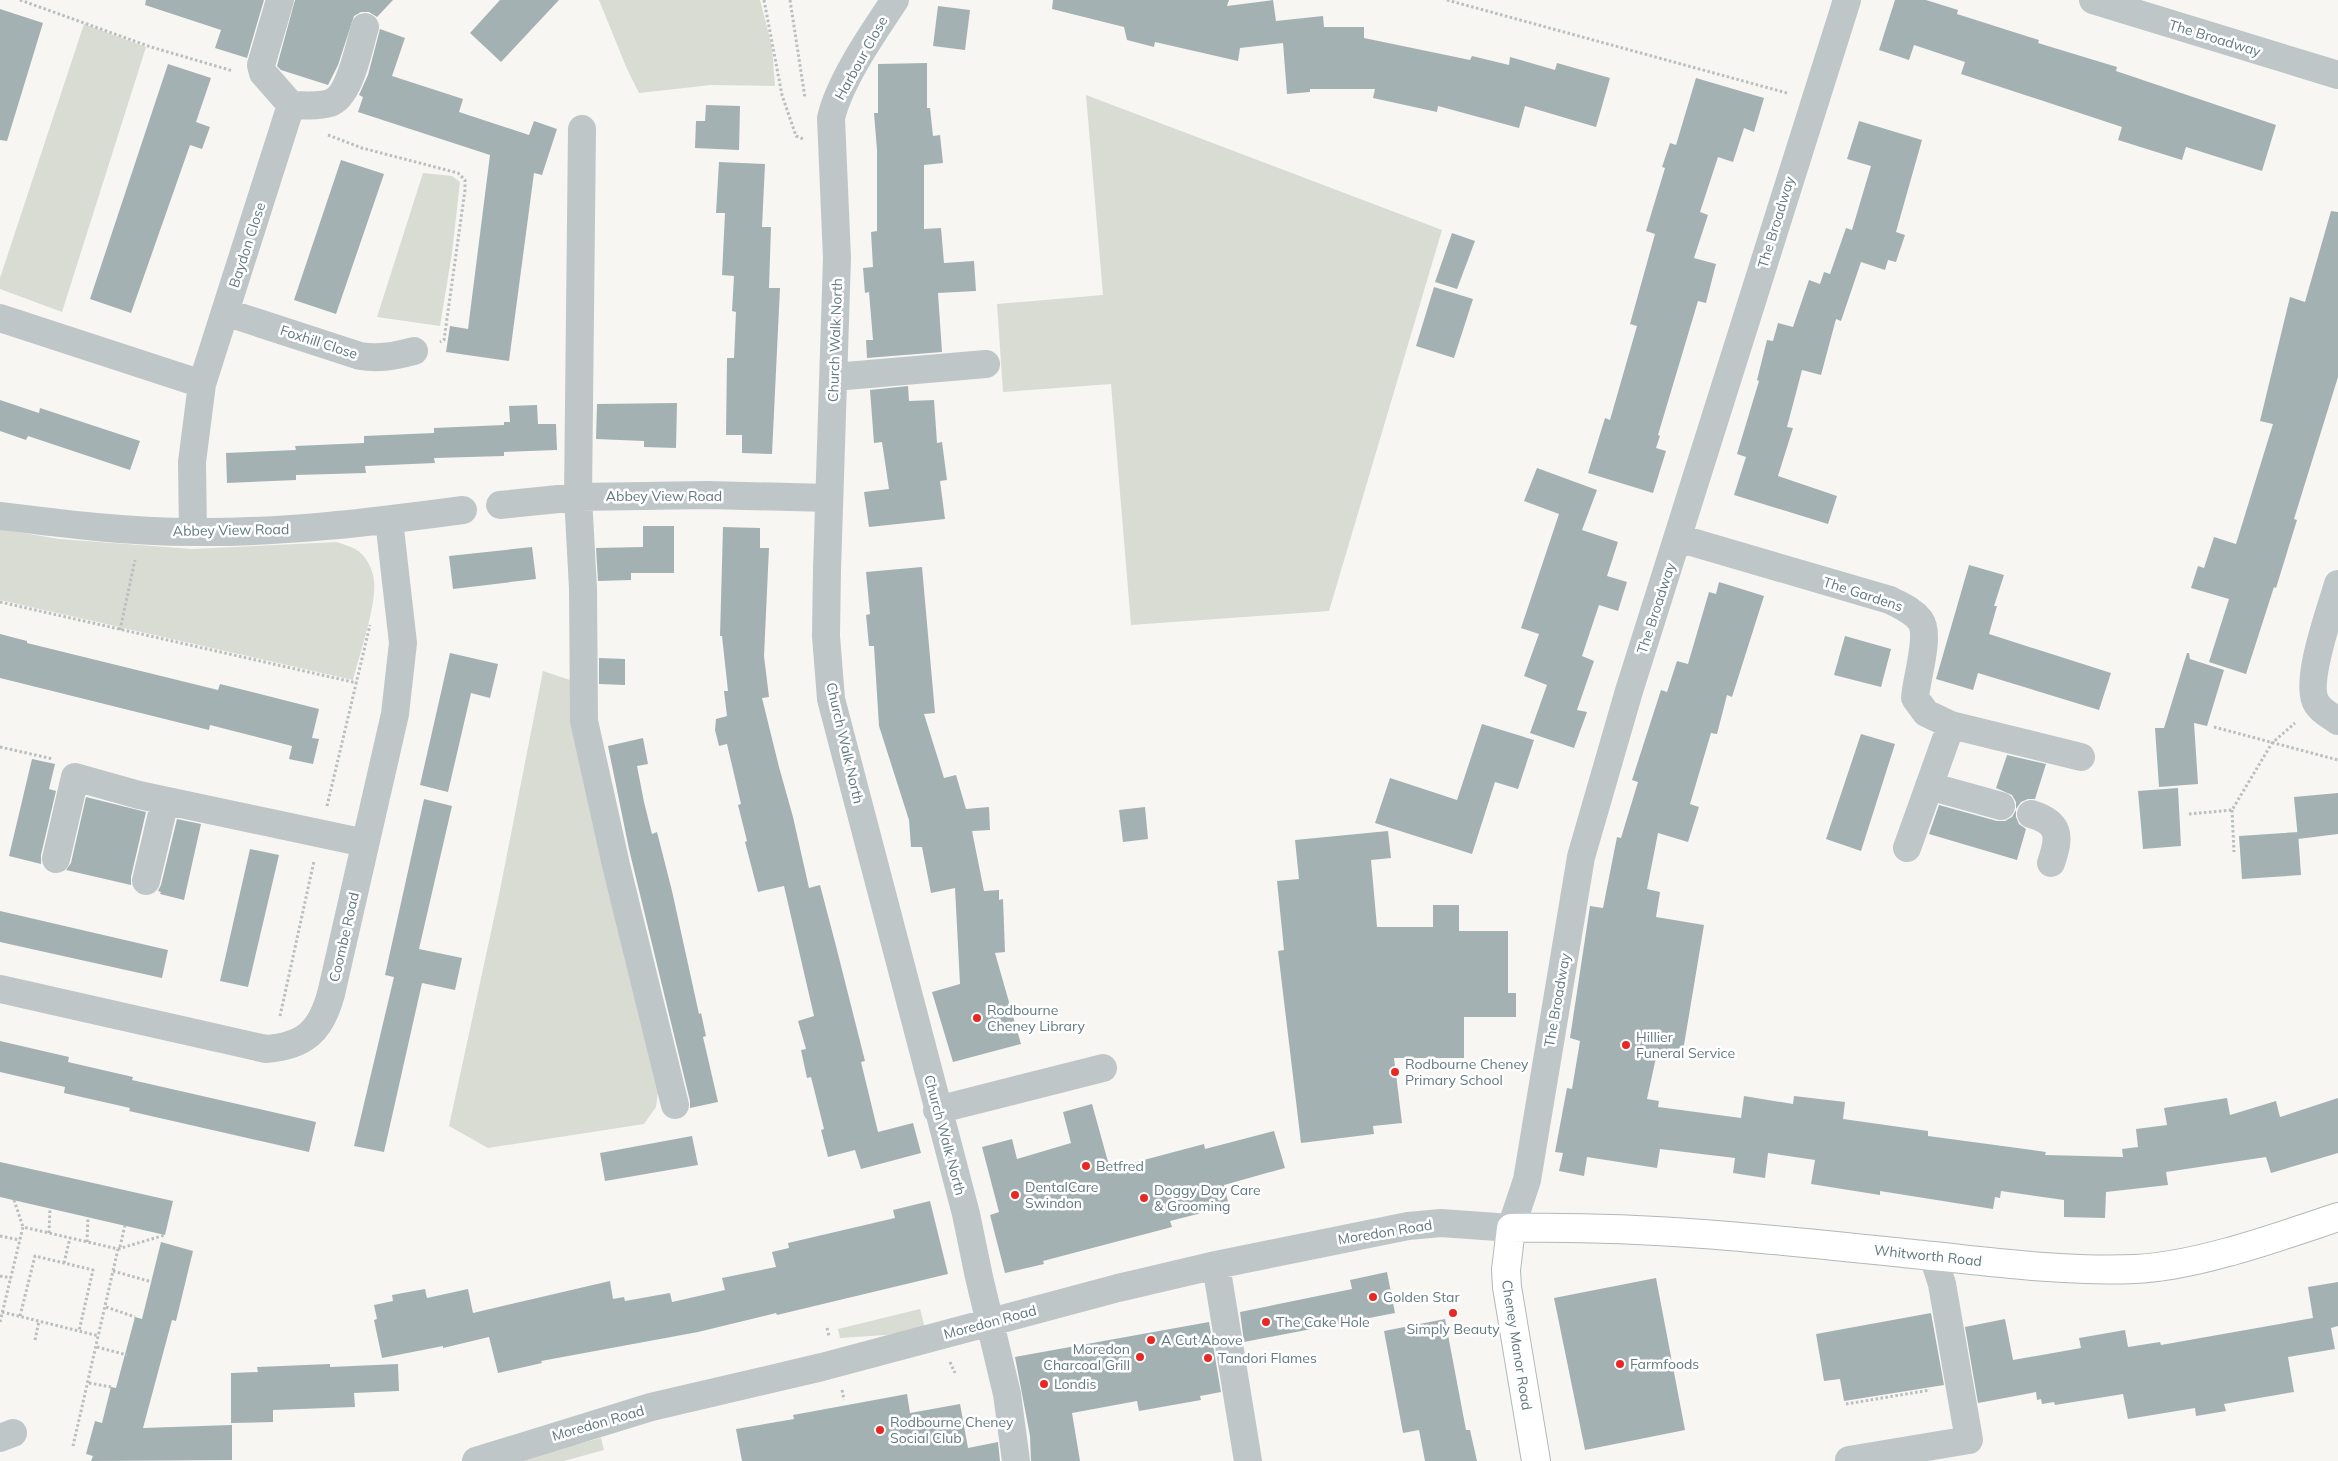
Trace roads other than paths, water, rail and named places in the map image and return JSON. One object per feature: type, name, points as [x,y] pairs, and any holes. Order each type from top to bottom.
[{"type":"main road","name":"Whitworth Road","points":[[1511,1228],[1570,1226],[1653,1230],[2053,1267],[2136,1269],[2197,1259],[2338,1218]]},
{"type":"main road","name":"Cheney Manor Road","points":[[1511,1228],[1506,1270],[1507,1287],[1536,1461]]},
{"type":"street","points":[[280,0],[261,65],[263,73],[291,105],[319,105],[338,99],[346,88],[365,27]]},
{"type":"street","name":"Harbour Close","points":[[831,118],[834,106],[848,76],[895,0]]},
{"type":"street","name":"The Broadway","points":[[1511,1228],[1527,1180],[1581,857],[1630,691],[1847,0]]},
{"type":"street","name":"The Broadway","points":[[2093,0],[2338,75]]},
{"type":"street","name":"Baydon Close","points":[[193,532],[192,462],[202,384],[291,105]]},
{"type":"street","name":"Church Walk North","points":[[831,118],[837,258],[826,636],[831,699],[937,1110],[966,1214],[1006,1394],[1016,1461]]},
{"type":"street","points":[[582,129],[578,497],[583,588],[584,721],[616,865],[675,1105]]},
{"type":"street","name":"Foxhill Close","points":[[225,312],[360,356],[374,358],[414,351]]},
{"type":"street","points":[[0,318],[202,384]]},
{"type":"street","points":[[834,377],[986,364]]},
{"type":"street","name":"Abbey View Road","points":[[500,505],[578,497],[706,495],[829,498]]},
{"type":"street","name":"Abbey View Road","points":[[0,516],[77,526],[142,531],[193,532],[282,530],[389,520],[462,510]]},
{"type":"street","name":"Coombe Road","points":[[0,989],[243,1045],[273,1048],[294,1044],[308,1037],[318,1027],[328,1006],[395,714],[402,656],[402,628],[389,520]]},
{"type":"street","name":"The Gardens","points":[[1678,538],[1890,600],[1910,610],[1921,621],[1923,634],[1916,698],[1926,713],[1951,725],[2081,757]]},
{"type":"street","points":[[2338,584],[2315,663],[2312,691],[2316,704],[2338,721]]},
{"type":"street","points":[[1906,848],[1951,725]]},
{"type":"street","points":[[56,859],[75,777],[165,800],[365,843]]},
{"type":"street","points":[[1929,786],[2001,806]]},
{"type":"street","points":[[146,881],[165,800]]},
{"type":"street","points":[[2031,814],[2048,821],[2055,828],[2057,844],[2051,863]]},
{"type":"street","points":[[937,1110],[1103,1068]]},
{"type":"street","name":"Moredon Road","points":[[476,1461],[651,1407],[759,1382],[1118,1288],[1216,1265],[1408,1226],[1441,1223],[1511,1228]]},
{"type":"street","points":[[1849,1460],[1969,1440],[1942,1284],[1933,1256]]},
{"type":"street","points":[[1216,1265],[1248,1461]]},
{"type":"place","name":"Rodbourne Cheney Library","points":[[977,1018]]},
{"type":"place","name":"Hillier Funeral Service","points":[[1626,1045]]},
{"type":"place","name":"Rodbourne Cheney Primary School","points":[[1395,1072]]},
{"type":"place","name":"Betfred","points":[[1086,1166]]},
{"type":"place","name":"DentalCare Swindon","points":[[1015,1195]]},
{"type":"place","name":"Doggy Day Care & Grooming","points":[[1144,1198]]},
{"type":"place","name":"Golden Star","points":[[1373,1297]]},
{"type":"place","name":"Simply Beauty","points":[[1453,1313]]},
{"type":"place","name":"The Cake Hole","points":[[1266,1322]]},
{"type":"place","name":"A Cut Above","points":[[1151,1340]]},
{"type":"place","name":"Moredon Charcoal Grill","points":[[1140,1357]]},
{"type":"place","name":"Tandori Flames","points":[[1208,1358]]},
{"type":"place","name":"Farmfoods","points":[[1620,1364]]},
{"type":"place","name":"Londis","points":[[1044,1384]]},
{"type":"place","name":"Rodbourne Cheney Social Club","points":[[880,1430]]}]
